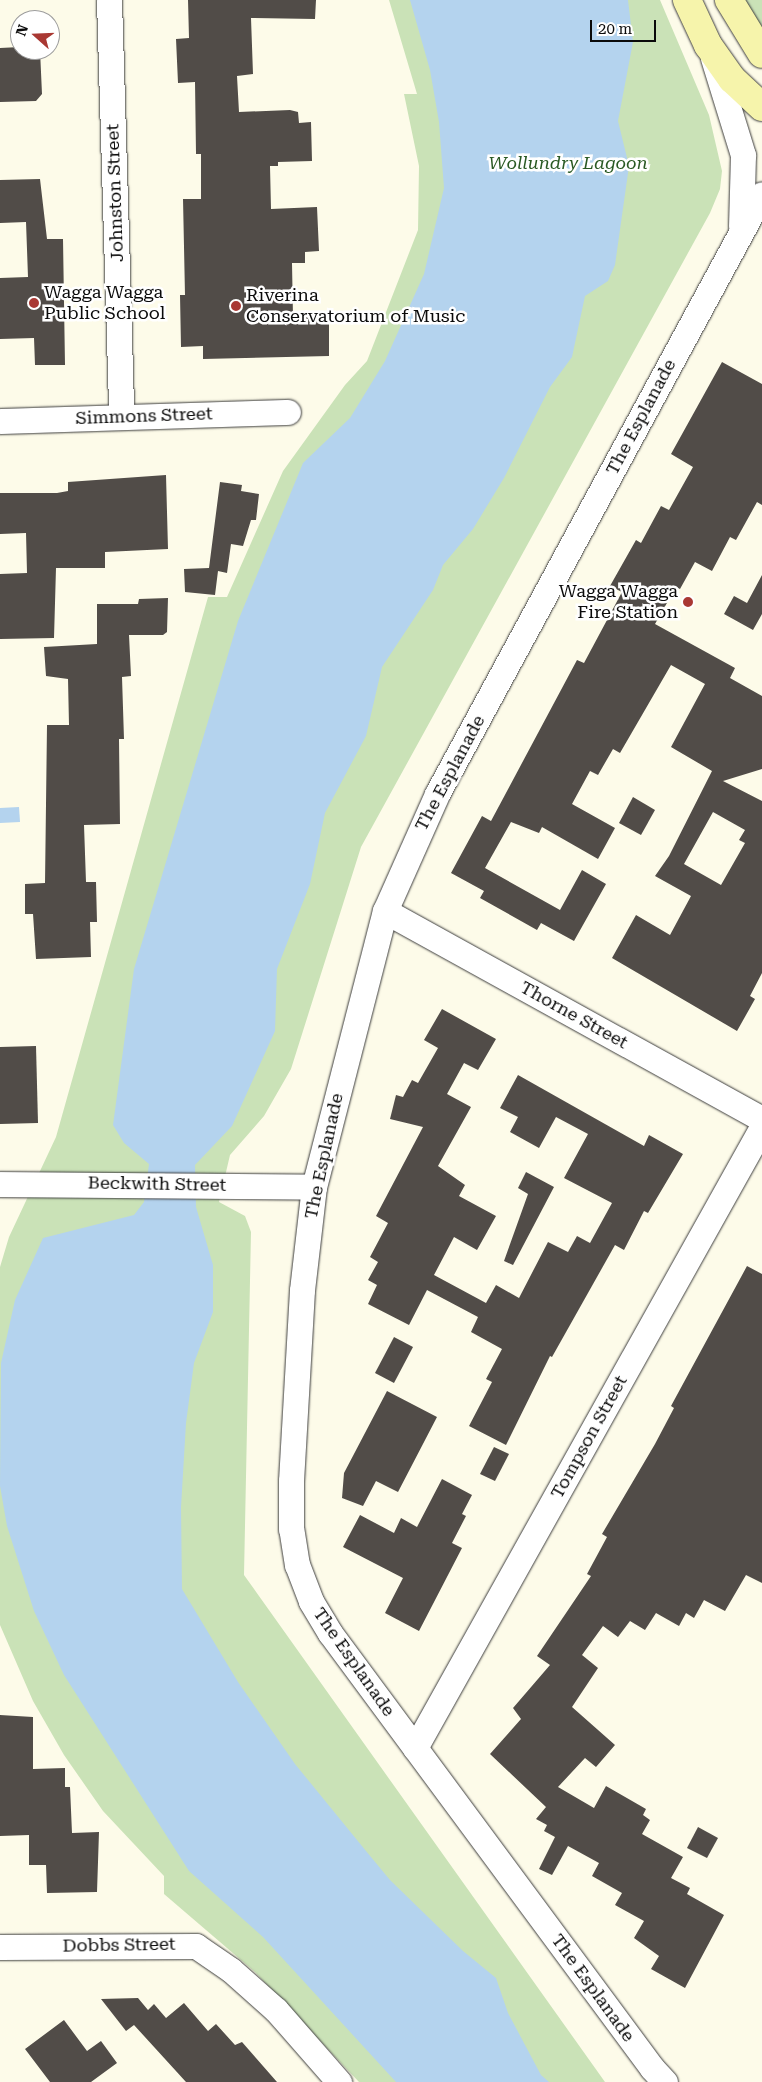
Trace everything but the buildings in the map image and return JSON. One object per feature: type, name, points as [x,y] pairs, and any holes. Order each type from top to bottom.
[{"type":"street","name":"Johnston Street","points":[[109,0],[121,416]]},
{"type":"street","points":[[687,0],[708,45],[732,79],[762,107]]},
{"type":"street","points":[[729,0],[762,54]]},
{"type":"street","name":"The Esplanade","points":[[708,45],[743,155],[741,233]]},
{"type":"street","name":"The Esplanade","points":[[666,2082],[652,2068],[330,1633],[311,1602],[297,1565],[291,1529],[291,1481],[302,1290],[314,1187],[385,911],[437,794],[762,194]]},
{"type":"street","name":"Simmons Street","points":[[0,421],[288,412]]},
{"type":"street","name":"Thorne Street","points":[[385,911],[762,1119]]},
{"type":"street","name":"Tompson Street","points":[[415,1748],[762,1127]]},
{"type":"street","name":"Beckwith Street","points":[[0,1184],[135,1183],[314,1187]]},
{"type":"street","name":"Dobbs Street","points":[[0,1947],[184,1944],[208,1952],[276,2010],[339,2082]]},
{"type":"green space","name":"Wollundry Lagoon","points":[[389,0],[660,0],[709,115],[722,171],[720,189],[710,213],[361,847],[291,1069],[264,1116],[230,1155],[219,1202],[245,1216],[251,1232],[244,1575],[605,2082],[359,2082],[255,1972],[164,1894],[164,1876],[103,1811],[64,1755],[33,1701],[0,1625],[0,1267],[9,1237],[56,1137],[208,597],[227,597],[283,471],[345,385],[367,361],[418,230],[419,166],[404,94],[417,94]]},
{"type":"green space","points":[[732,0],[762,0],[762,48]]},
{"type":"water","name":"Wollundry Lagoon","points":[[410,0],[628,0],[633,42],[618,121],[629,166],[615,265],[608,281],[585,296],[572,357],[550,387],[504,478],[473,529],[443,565],[433,590],[382,667],[366,736],[325,813],[310,884],[277,969],[275,1031],[232,1126],[195,1165],[196,1207],[213,1265],[213,1312],[194,1363],[186,1423],[181,1507],[182,1589],[238,1682],[295,1764],[390,1880],[463,1951],[496,1978],[508,2013],[541,2075],[549,2082],[396,2082],[263,1937],[189,1871],[64,1675],[34,1611],[7,1526],[0,1486],[1,1363],[15,1300],[43,1238],[134,1215],[144,1202],[149,1164],[124,1143],[113,1125],[134,969],[238,621],[303,463],[350,418],[385,361],[424,274],[444,188],[439,122],[430,70]]},
{"type":"water","points":[[19,807],[20,822],[0,823],[0,808]]},
{"type":"place","name":"Wagga Wagga Public School","points":[[34,303]]},
{"type":"place","name":"Riverina Conservatorium of Music","points":[[236,306]]},
{"type":"place","name":"Wagga Wagga Fire Station","points":[[688,602]]}]
